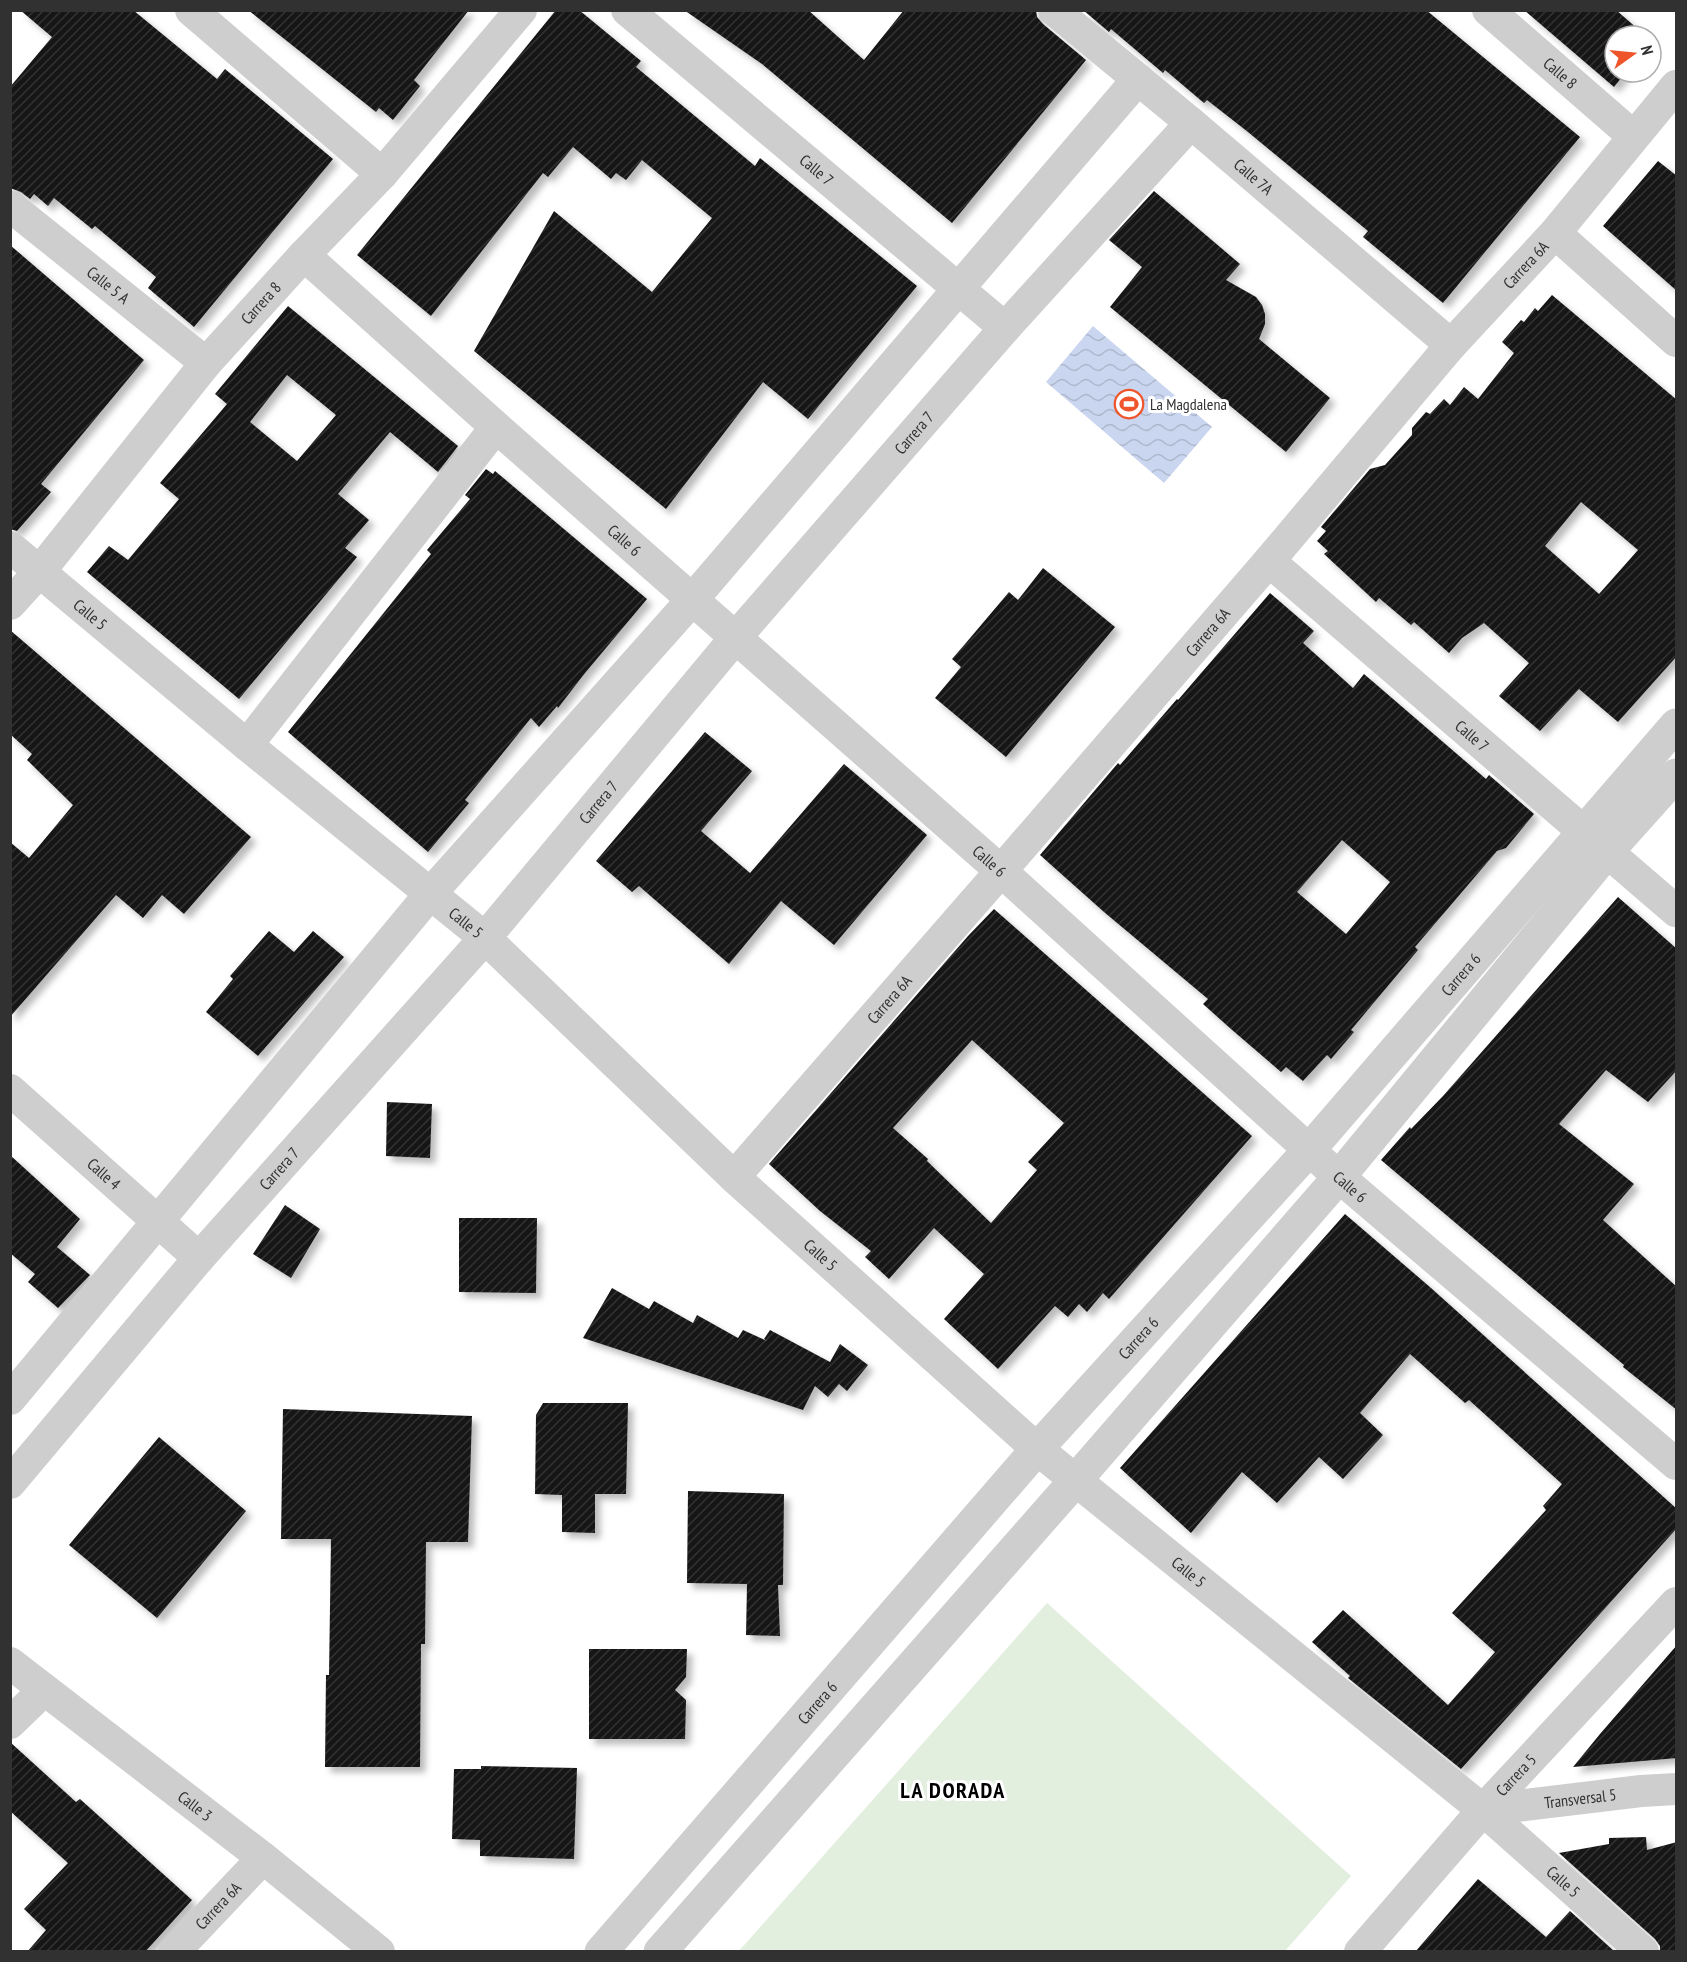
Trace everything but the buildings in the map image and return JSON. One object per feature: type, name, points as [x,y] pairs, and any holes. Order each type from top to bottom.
[{"type":"street","points":[[191,10],[382,174]]},
{"type":"street","name":"Carrera 8","points":[[10,604],[40,571],[206,363],[304,255],[382,174],[521,10]]},
{"type":"street","name":"Calle 7","points":[[627,10],[1005,328]]},
{"type":"street","name":"Calle 7A","points":[[1054,10],[1191,123],[1451,345]]},
{"type":"street","name":"Calle 8","points":[[1488,10],[1634,136]]},
{"type":"street","points":[[10,1399],[430,894],[692,600],[1138,79]]},
{"type":"street","name":"Carrera 6A","points":[[734,1177],[1269,561],[1451,345],[1555,233],[1677,86]]},
{"type":"street","name":"Carrera 7","points":[[10,1483],[199,1258],[485,938],[736,638],[1005,328],[1191,123]]},
{"type":"street","name":"Calle 5 A","points":[[10,206],[206,363]]},
{"type":"street","points":[[1555,233],[1677,341]]},
{"type":"street","name":"Calle 6","points":[[304,255],[1001,871],[1339,1177],[1677,1464]]},
{"type":"street","points":[[247,745],[496,427]]},
{"type":"street","name":"Calle 5","points":[[10,547],[247,745],[485,938],[734,1177],[1037,1449],[1483,1810],[1643,1952]]},
{"type":"street","name":"Calle 7","points":[[1269,561],[1677,911]]},
{"type":"street","name":"Carrera 6","points":[[660,1952],[1339,1177],[1596,842],[1677,724]]},
{"type":"street","name":"Carrera 6","points":[[601,1952],[1037,1449],[1310,1149],[1596,842],[1677,775]]},
{"type":"street","name":"Calle 4","points":[[10,1090],[199,1258]]},
{"type":"street","name":"Carrera 5","points":[[1360,1952],[1483,1810],[1677,1603]]},
{"type":"street","name":"Calle 3","points":[[10,1663],[263,1858],[379,1952]]},
{"type":"street","points":[[10,1724],[44,1690]]},
{"type":"street","name":"Transversal 5","points":[[1483,1810],[1641,1791],[1677,1789]]},
{"type":"street","name":"Carrera 6A","points":[[174,1952],[263,1858]]},
{"type":"green space","points":[[1047,1603],[1351,1876],[1285,1951],[739,1951]]},
{"type":"water","name":"La Magdalena","points":[[1093,326],[1212,427],[1164,483],[1046,382]]},
{"type":"place","name":"La Magdalena","points":[[1129,404]]},
{"type":"district","name":"LA DORADA","points":[[953,1790]]}]
